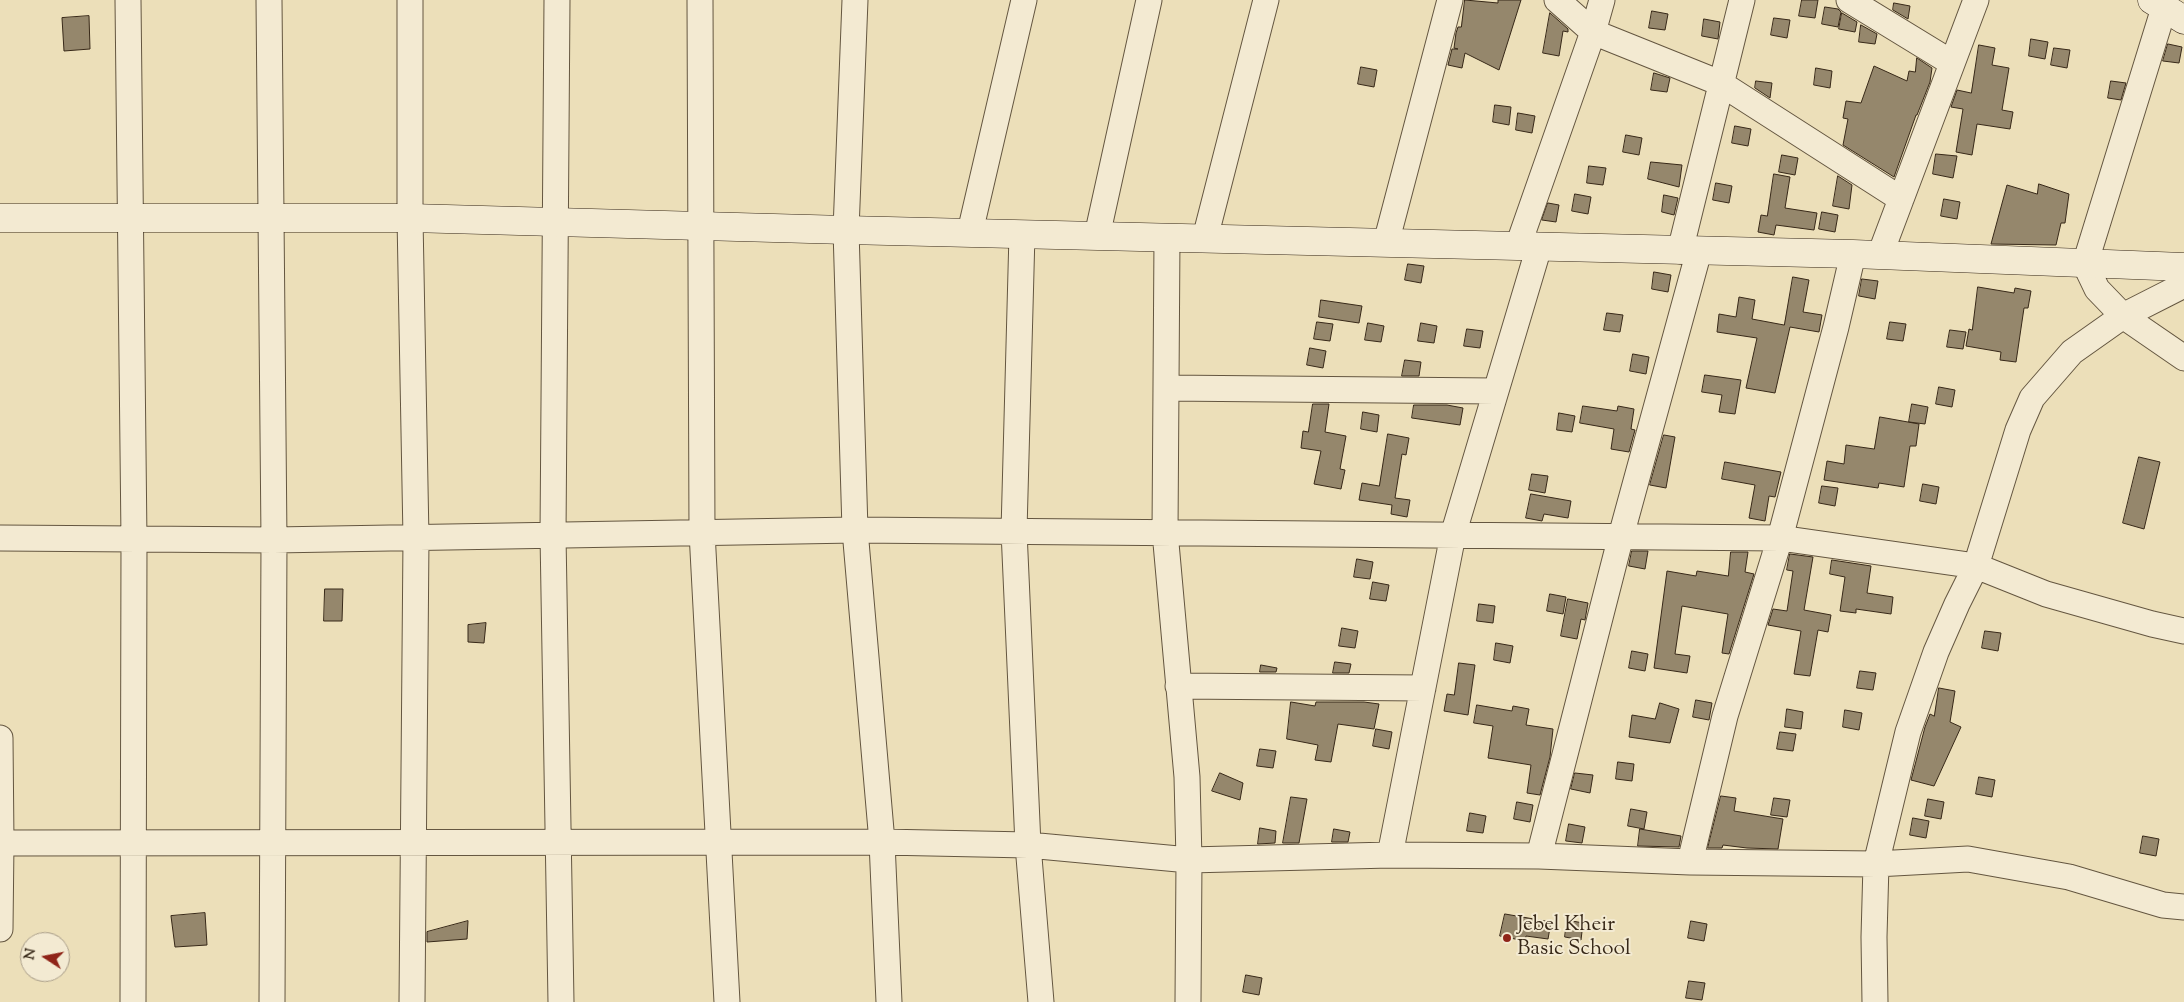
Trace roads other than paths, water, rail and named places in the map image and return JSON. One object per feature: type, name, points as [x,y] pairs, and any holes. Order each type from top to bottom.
[{"type":"street","points":[[128,0],[134,539],[133,1002]]},
{"type":"street","points":[[269,0],[274,540],[272,1002]]},
{"type":"street","points":[[410,0],[410,218],[416,538],[412,1002]]},
{"type":"street","points":[[557,0],[553,535],[561,1002]]},
{"type":"street","points":[[700,0],[702,532],[727,1002]]},
{"type":"street","points":[[855,0],[846,230],[854,530],[882,842],[889,1002]]},
{"type":"street","points":[[970,232],[1024,0]]},
{"type":"street","points":[[1096,236],[1149,0]]},
{"type":"street","points":[[1205,238],[1266,0]]},
{"type":"street","points":[[1386,243],[1450,0]]},
{"type":"street","points":[[1557,0],[1593,32],[1720,83],[1901,199]]},
{"type":"street","points":[[1390,855],[1453,535],[1495,391],[1528,246],[1602,0]]},
{"type":"street","points":[[1538,856],[1621,536],[1690,251],[1720,83],[1742,0]]},
{"type":"street","points":[[1849,0],[1952,63]]},
{"type":"street","points":[[1880,255],[1976,0]]},
{"type":"street","points":[[2167,9],[2085,264],[2097,289],[2122,316],[2184,358]]},
{"type":"street","points":[[0,218],[410,218],[1853,254],[2184,267]]},
{"type":"street","points":[[1022,234],[1014,531],[1028,845],[1041,1002]]},
{"type":"street","points":[[1168,238],[1165,532],[1187,777],[1190,860],[1188,1002]]},
{"type":"street","points":[[1690,862],[1725,716],[1780,538],[1836,327],[1853,254]]},
{"type":"street","points":[[1875,1002],[1876,864],[1908,732],[1936,652],[1976,566],[2018,430],[2032,398],[2072,352],[2122,316],[2184,284]]},
{"type":"street","points":[[1166,388],[1495,391]]},
{"type":"street","points":[[0,538],[274,540],[854,530],[1780,538],[1976,566],[2046,594],[2152,624],[2184,630]]},
{"type":"street","points":[[1178,686],[1423,688]]},
{"type":"street","points":[[0,738],[0,929]]},
{"type":"street","points":[[1,843],[882,842],[1028,845],[1190,860],[1390,855],[1538,856],[1690,862],[1876,864],[1968,859],[2069,877],[2163,905],[2184,907]]},
{"type":"place","name":"Jebel Kheir Basic School","points":[[1507,938]]}]
